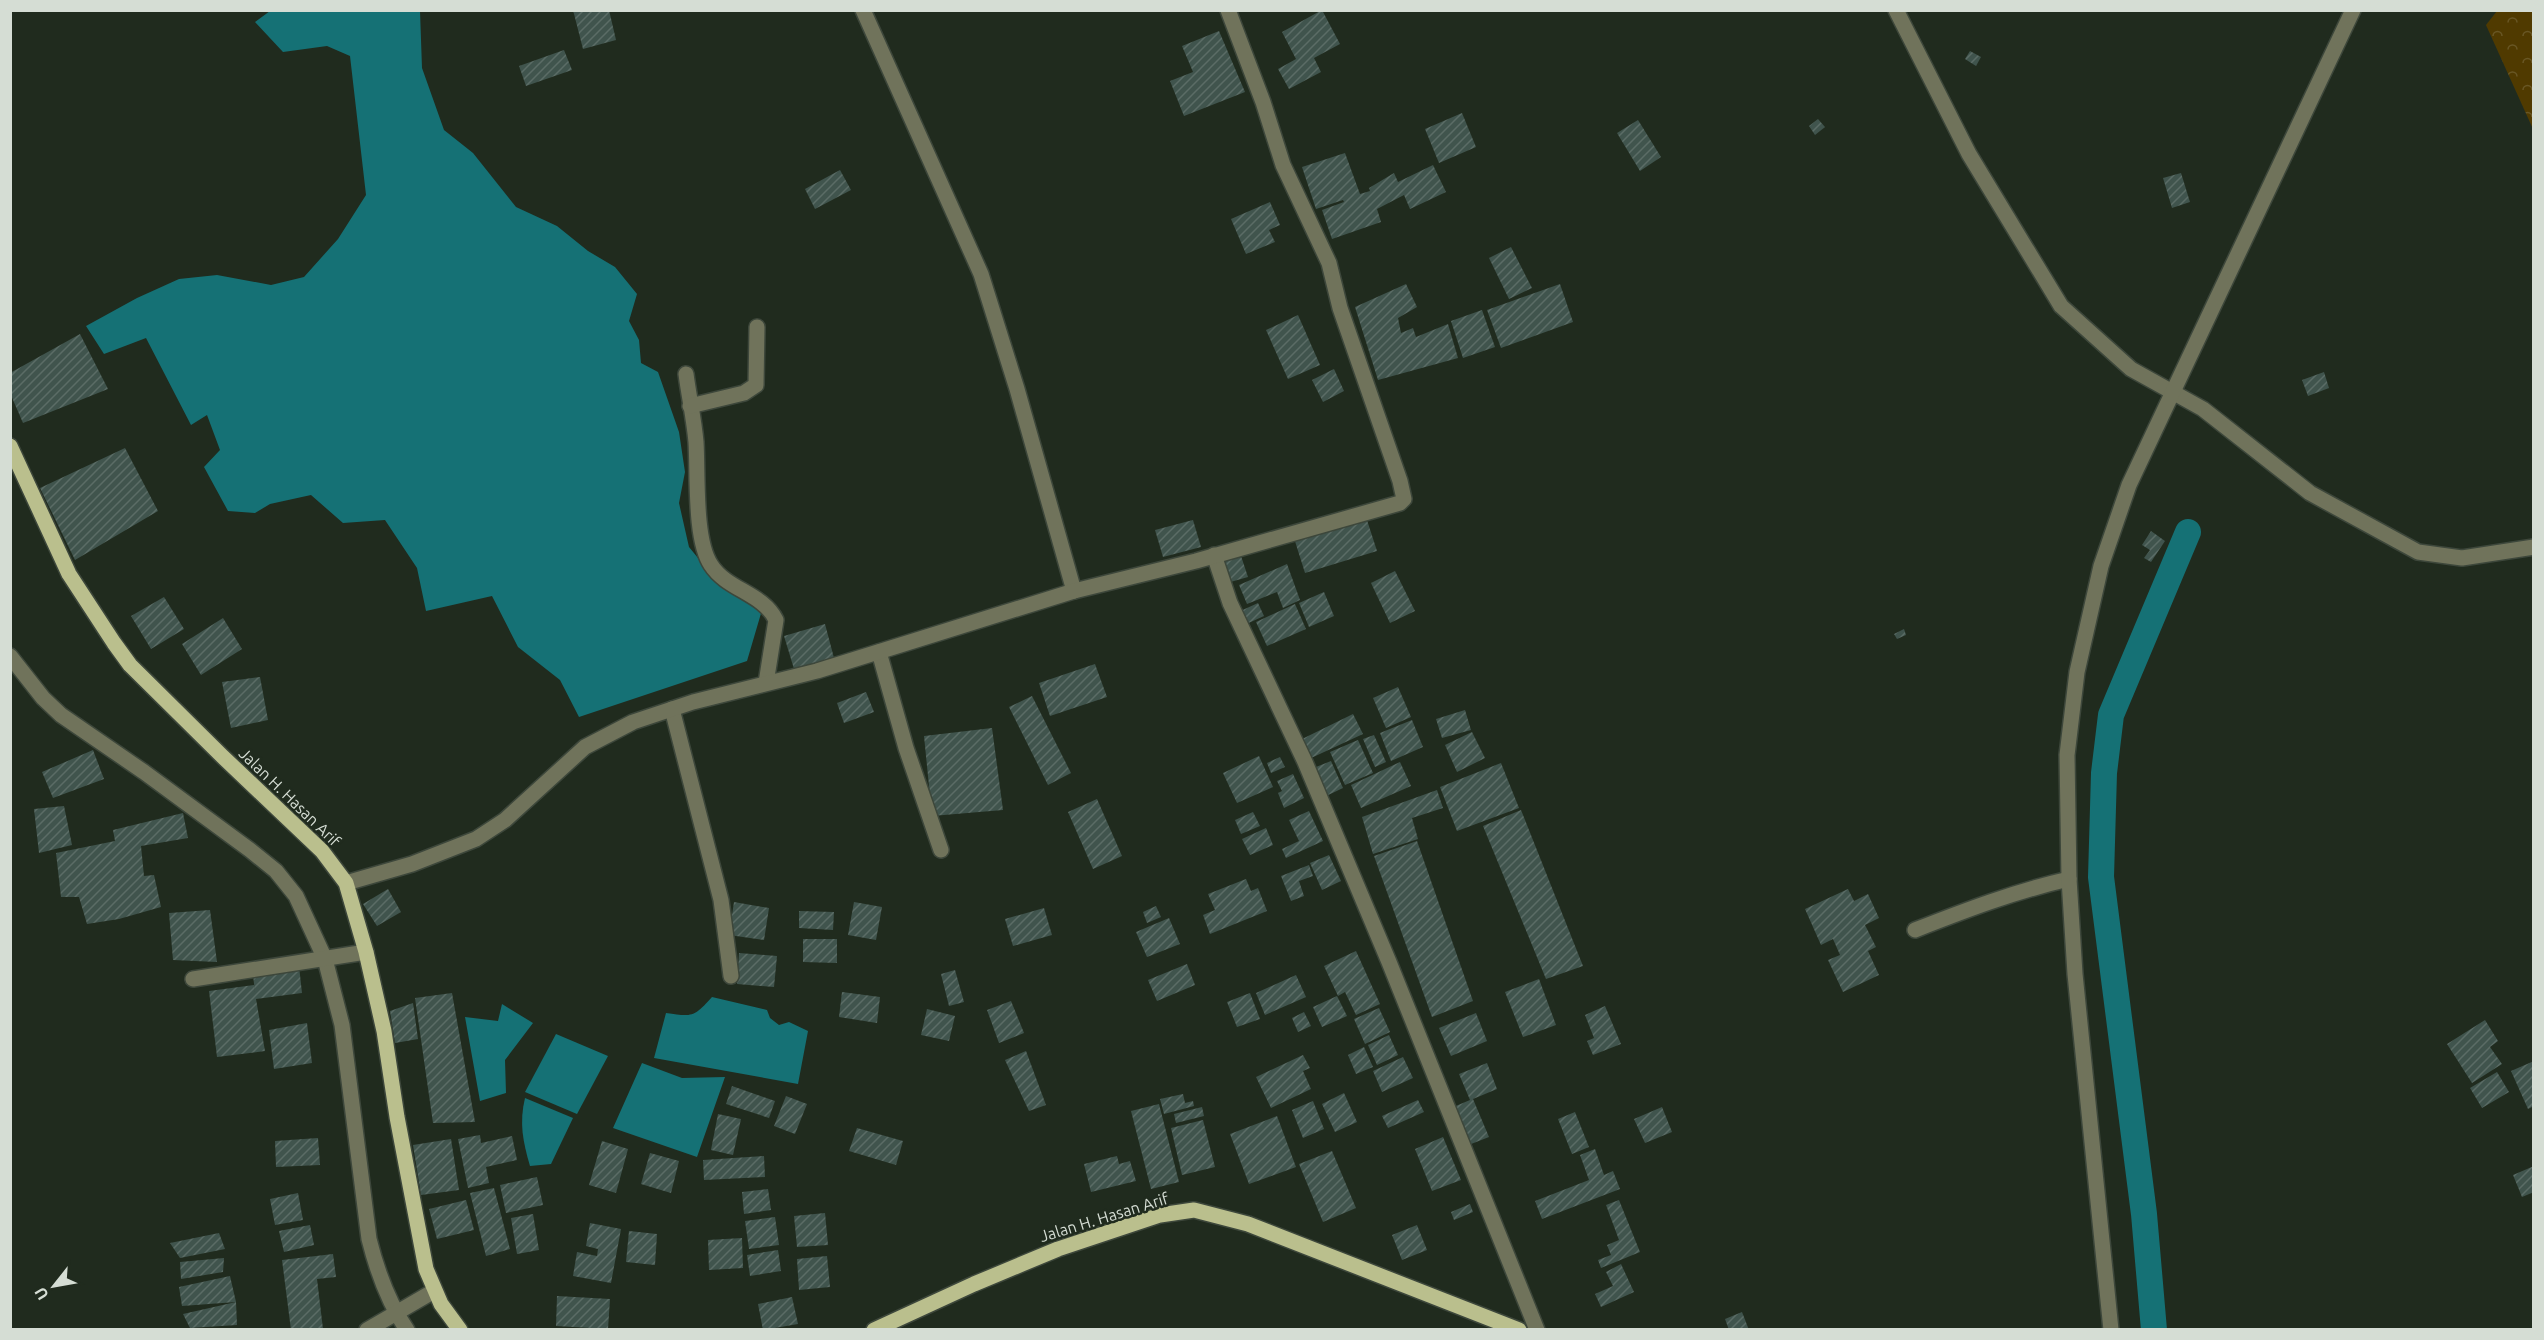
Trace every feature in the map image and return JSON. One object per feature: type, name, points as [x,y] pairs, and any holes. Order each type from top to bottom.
[{"type":"main road","name":"Jalan H. Hasan Arif","points":[[10,446],[69,574],[130,665],[322,851],[346,883],[359,953],[384,1031],[397,1117],[426,1269],[428,1295],[460,1329]]},
{"type":"main road","name":"Jalan H. Hasan Arif","points":[[874,1329],[1058,1249],[1160,1215],[1194,1210],[1248,1224],[1519,1329]]},
{"type":"street","points":[[863,10],[981,274],[1017,389],[1074,591]]},
{"type":"street","points":[[346,883],[412,864],[476,838],[505,820],[585,747],[633,722],[672,709],[879,652],[1074,591],[1400,503],[1404,499],[1400,481],[1340,308],[1329,263],[1283,165],[1263,102],[1228,10]]},
{"type":"street","points":[[1896,10],[1969,154],[2061,306],[2131,369],[2203,409],[2310,493],[2418,552],[2462,558],[2534,547]]},
{"type":"street","points":[[2112,1329],[2075,974],[2067,755],[2077,672],[2101,566],[2129,485],[2353,10]]},
{"type":"street","points":[[690,406],[744,393],[756,385],[757,327]]},
{"type":"street","points":[[686,374],[696,441],[700,523],[706,553],[710,564],[728,583],[766,604],[776,620],[771,666],[766,683]]},
{"type":"street","points":[[1214,555],[1230,603],[1305,762],[1389,962],[1537,1329]]},
{"type":"street","points":[[879,652],[906,748],[941,850]]},
{"type":"street","points":[[10,656],[43,698],[61,715],[144,772],[276,871],[296,896],[330,958],[342,1025],[369,1239],[377,1269],[407,1329]]},
{"type":"street","points":[[672,709],[721,900],[731,976]]},
{"type":"street","points":[[1915,930],[1982,903],[2028,888],[2070,879]]},
{"type":"street","points":[[193,979],[359,953]]},
{"type":"street","points":[[367,1329],[428,1295]]},
{"type":"green space","points":[[2497,11],[2533,11],[2533,129],[2486,25]]},
{"type":"water","points":[[270,11],[420,11],[422,68],[444,130],[473,153],[516,207],[557,226],[588,251],[615,267],[637,294],[629,321],[639,340],[641,363],[658,372],[679,432],[685,472],[679,503],[689,547],[716,580],[762,610],[747,661],[579,717],[560,680],[518,647],[492,596],[426,611],[417,568],[385,520],[343,523],[311,495],[270,504],[255,513],[228,511],[204,467],[220,450],[207,415],[191,425],[146,338],[104,354],[86,326],[137,298],[179,279],[217,275],[271,285],[304,277],[338,239],[366,195],[350,56],[327,46],[283,52],[255,22]]},
{"type":"water","points":[[712,997],[767,1010],[770,1018],[779,1025],[789,1022],[808,1031],[798,1084],[654,1058],[666,1013],[692,1014]]},
{"type":"water","points":[[502,1004],[533,1023],[505,1060],[506,1093],[480,1101],[465,1017],[498,1021]]},
{"type":"water","points":[[556,1034],[608,1056],[577,1114],[525,1092]]},
{"type":"water","points":[[642,1063],[682,1078],[725,1077],[697,1157],[613,1128]]},
{"type":"water","points":[[525,1098],[573,1118],[551,1164],[530,1166],[523,1132],[522,1116]]},
{"type":"building","points":[[573,10],[609,10],[616,40],[583,49]]},
{"type":"building","points":[[1322,10],[1340,44],[1314,58],[1321,72],[1289,89],[1278,69],[1296,59],[1282,32]]},
{"type":"building","points":[[1219,31],[1245,92],[1184,116],[1170,81],[1193,72],[1182,46]]},
{"type":"building","points":[[564,50],[572,70],[526,86],[519,66]]},
{"type":"building","points":[[1970,51],[1981,57],[1976,66],[1965,59]]},
{"type":"building","points":[[1462,113],[1476,147],[1439,163],[1425,129]]},
{"type":"building","points":[[1818,119],[1825,127],[1815,135],[1809,126]]},
{"type":"building","points":[[1638,120],[1661,157],[1640,171],[1617,133]]},
{"type":"building","points":[[1345,153],[1360,194],[1370,191],[1369,188],[1394,173],[1398,182],[1433,165],[1446,192],[1410,209],[1404,195],[1377,209],[1381,222],[1332,239],[1322,210],[1344,202],[1343,200],[1316,209],[1302,167]]},
{"type":"building","points":[[840,170],[851,190],[815,209],[805,189]]},
{"type":"building","points":[[2181,173],[2190,202],[2172,208],[2163,178]]},
{"type":"building","points":[[1270,202],[1280,225],[1269,230],[1275,242],[1246,254],[1231,219]]},
{"type":"building","points":[[1511,247],[1532,288],[1509,299],[1489,258]]},
{"type":"building","points":[[1406,284],[1417,307],[1398,318],[1401,333],[1413,328],[1416,337],[1448,324],[1458,358],[1378,380],[1355,307]]},
{"type":"building","points":[[1560,284],[1573,322],[1501,348],[1487,310]]},
{"type":"building","points":[[1482,310],[1495,347],[1463,358],[1451,321]]},
{"type":"building","points":[[1298,315],[1320,365],[1288,379],[1266,330]]},
{"type":"building","points":[[80,334],[108,389],[23,423],[10,393],[10,373]]},
{"type":"building","points":[[1334,369],[1344,391],[1323,402],[1312,380]]},
{"type":"building","points":[[2324,372],[2329,388],[2308,396],[2302,380]]},
{"type":"building","points":[[125,448],[158,511],[75,560],[40,488]]},
{"type":"building","points":[[1366,517],[1377,551],[1305,573],[1294,538]]},
{"type":"building","points":[[1193,520],[1201,547],[1163,557],[1155,530]]},
{"type":"building","points":[[2151,531],[2165,541],[2151,562],[2144,558],[2150,550],[2142,545]]},
{"type":"building","points":[[1240,553],[1248,577],[1227,583],[1220,559]]},
{"type":"building","points":[[1287,564],[1300,600],[1283,608],[1277,592],[1247,604],[1239,585]]},
{"type":"building","points":[[1395,571],[1415,611],[1390,623],[1371,583]]},
{"type":"building","points":[[1324,592],[1334,616],[1309,627],[1299,603]]},
{"type":"building","points":[[164,597],[184,629],[151,649],[131,616]]},
{"type":"building","points":[[1258,603],[1264,616],[1242,626],[1236,613]]},
{"type":"building","points":[[1295,604],[1306,629],[1267,646],[1256,622]]},
{"type":"building","points":[[223,618],[242,649],[201,675],[182,644]]},
{"type":"building","points":[[825,624],[834,658],[794,669],[784,636]]},
{"type":"building","points":[[1904,629],[1906,635],[1897,639],[1894,634]]},
{"type":"building","points":[[1095,664],[1107,697],[1050,716],[1039,683]]},
{"type":"building","points":[[260,677],[268,720],[231,728],[222,682]]},
{"type":"building","points":[[1398,687],[1411,717],[1386,728],[1373,698]]},
{"type":"building","points":[[866,692],[874,712],[844,723],[837,703]]},
{"type":"building","points":[[1032,696],[1071,773],[1048,785],[1009,707]]},
{"type":"building","points":[[1465,710],[1471,730],[1442,738],[1436,719]]},
{"type":"building","points":[[1353,714],[1363,734],[1309,759],[1300,740]]},
{"type":"building","points":[[1412,720],[1423,747],[1391,761],[1380,733]]},
{"type":"building","points":[[992,728],[1003,810],[932,816],[924,736]]},
{"type":"building","points":[[1472,732],[1485,758],[1457,772],[1445,745]]},
{"type":"building","points":[[1374,735],[1386,762],[1375,767],[1363,739]]},
{"type":"building","points":[[1358,740],[1373,773],[1345,785],[1330,752]]},
{"type":"building","points":[[93,750],[104,779],[53,798],[42,772]]},
{"type":"building","points":[[1259,756],[1273,787],[1237,803],[1223,773]]},
{"type":"building","points":[[1280,757],[1285,767],[1271,773],[1267,763]]},
{"type":"building","points":[[1331,761],[1343,788],[1324,797],[1311,769]]},
{"type":"building","points":[[1400,762],[1411,786],[1361,808],[1351,785]]},
{"type":"building","points":[[1501,763],[1519,808],[1457,831],[1440,787]]},
{"type":"building","points":[[1293,774],[1304,798],[1284,808],[1278,793],[1282,791],[1277,781]]},
{"type":"building","points":[[1437,790],[1443,808],[1412,818],[1418,839],[1373,854],[1362,817]]},
{"type":"building","points":[[1097,799],[1122,856],[1093,869],[1068,812]]},
{"type":"building","points":[[64,806],[72,845],[39,853],[34,809]]},
{"type":"building","points":[[1521,810],[1583,966],[1546,979],[1483,826]]},
{"type":"building","points":[[1309,811],[1323,841],[1286,858],[1282,849],[1299,841],[1289,820]]},
{"type":"building","points":[[1253,812],[1260,826],[1241,834],[1235,820]]},
{"type":"building","points":[[183,813],[188,838],[141,846],[144,876],[154,875],[161,907],[119,919],[87,924],[79,897],[61,897],[56,853],[115,841],[113,830]]},
{"type":"building","points":[[1266,828],[1273,845],[1250,855],[1242,839]]},
{"type":"building","points":[[1417,841],[1473,1001],[1432,1017],[1374,856]]},
{"type":"building","points":[[1329,855],[1341,881],[1322,890],[1310,863]]},
{"type":"building","points":[[1309,865],[1313,876],[1299,881],[1304,896],[1291,901],[1281,876]]},
{"type":"building","points":[[1246,879],[1251,891],[1258,888],[1267,911],[1210,934],[1203,915],[1215,910],[1208,894]]},
{"type":"building","points":[[388,889],[401,912],[377,926],[363,904]]},
{"type":"building","points":[[1848,889],[1854,901],[1868,894],[1879,918],[1865,925],[1876,947],[1868,951],[1879,975],[1843,992],[1828,960],[1840,955],[1833,939],[1821,945],[1805,909]]},
{"type":"building","points":[[734,902],[769,908],[764,940],[729,935]]},
{"type":"building","points":[[854,902],[882,907],[876,940],[848,935]]},
{"type":"building","points":[[1156,906],[1161,917],[1147,923],[1143,912]]},
{"type":"building","points":[[1044,908],[1052,935],[1013,946],[1005,919]]},
{"type":"building","points":[[210,910],[217,962],[173,960],[169,913]]},
{"type":"building","points":[[799,911],[834,912],[833,930],[799,928]]},
{"type":"building","points":[[1169,918],[1180,944],[1147,957],[1136,932]]},
{"type":"building","points":[[803,939],[837,939],[837,963],[803,962]]},
{"type":"building","points":[[1356,951],[1380,1004],[1356,1015],[1345,992],[1338,996],[1324,966]]},
{"type":"building","points":[[739,953],[777,956],[774,987],[737,984]]},
{"type":"building","points":[[1187,964],[1195,985],[1157,1001],[1148,980]]},
{"type":"building","points":[[299,966],[302,993],[256,999],[265,1051],[217,1057],[209,991],[254,985],[255,992],[253,975]]},
{"type":"building","points":[[955,970],[964,1002],[949,1006],[941,974]]},
{"type":"building","points":[[1296,975],[1306,997],[1265,1015],[1256,993]]},
{"type":"building","points":[[1539,979],[1556,1025],[1523,1037],[1505,992]]},
{"type":"building","points":[[842,992],[880,997],[877,1023],[839,1017]]},
{"type":"building","points":[[452,993],[475,1122],[433,1123],[415,998]]},
{"type":"building","points":[[1250,993],[1260,1019],[1237,1027],[1227,1002]]},
{"type":"building","points":[[1337,996],[1347,1016],[1322,1027],[1313,1007]]},
{"type":"building","points":[[1011,1001],[1024,1033],[999,1043],[987,1010]]},
{"type":"building","points":[[413,1003],[418,1039],[395,1043],[390,1011]]},
{"type":"building","points":[[1605,1006],[1621,1044],[1593,1055],[1587,1041],[1594,1038],[1585,1015]]},
{"type":"building","points":[[1379,1008],[1390,1032],[1365,1044],[1354,1019]]},
{"type":"building","points":[[927,1009],[955,1016],[949,1041],[921,1035]]},
{"type":"building","points":[[1304,1012],[1311,1026],[1298,1032],[1292,1018]]},
{"type":"building","points":[[1476,1013],[1487,1041],[1451,1056],[1439,1028]]},
{"type":"building","points":[[2485,1020],[2498,1041],[2490,1047],[2502,1064],[2472,1083],[2447,1044]]},
{"type":"building","points":[[307,1023],[312,1063],[274,1069],[269,1030]]},
{"type":"building","points":[[1389,1035],[1398,1055],[1377,1065],[1368,1045]]},
{"type":"building","points":[[1364,1047],[1373,1067],[1356,1074],[1348,1055]]},
{"type":"building","points":[[1026,1051],[1046,1105],[1029,1111],[1005,1060]]},
{"type":"building","points":[[1303,1055],[1310,1068],[1303,1071],[1311,1089],[1271,1108],[1256,1077]]},
{"type":"building","points":[[1403,1057],[1413,1078],[1382,1092],[1373,1071]]},
{"type":"building","points":[[2534,1061],[2534,1106],[2528,1109],[2511,1071]]},
{"type":"building","points":[[1487,1063],[1497,1089],[1473,1099],[1489,1137],[1466,1146],[1451,1108],[1470,1100],[1459,1074]]},
{"type":"building","points":[[2497,1072],[2509,1092],[2482,1108],[2470,1088]]},
{"type":"building","points":[[732,1086],[775,1101],[769,1118],[726,1104]]},
{"type":"building","points":[[1344,1093],[1357,1122],[1335,1132],[1322,1104]]},
{"type":"building","points":[[1183,1094],[1185,1103],[1193,1101],[1194,1106],[1164,1114],[1160,1099]]},
{"type":"building","points":[[786,1096],[807,1104],[795,1134],[774,1126]]},
{"type":"building","points":[[1418,1100],[1424,1112],[1388,1128],[1382,1116]]},
{"type":"building","points":[[1313,1101],[1324,1129],[1303,1138],[1292,1110]]},
{"type":"building","points":[[1159,1104],[1179,1182],[1151,1189],[1131,1111]]},
{"type":"building","points":[[1202,1107],[1204,1116],[1176,1123],[1174,1114]]},
{"type":"building","points":[[1662,1107],[1672,1132],[1645,1143],[1634,1119]]},
{"type":"building","points":[[1575,1112],[1589,1147],[1572,1154],[1558,1119]]},
{"type":"building","points":[[718,1114],[741,1119],[733,1155],[711,1150]]},
{"type":"building","points":[[1277,1116],[1296,1167],[1249,1184],[1230,1134]]},
{"type":"building","points":[[1203,1120],[1215,1167],[1182,1175],[1171,1128]]},
{"type":"building","points":[[857,1128],[903,1141],[896,1165],[849,1151]]},
{"type":"building","points":[[480,1135],[481,1143],[512,1136],[517,1160],[486,1167],[489,1183],[468,1188],[458,1139]]},
{"type":"building","points":[[1443,1137],[1461,1180],[1432,1191],[1415,1149]]},
{"type":"building","points":[[318,1138],[320,1165],[276,1167],[275,1141]]},
{"type":"building","points":[[451,1139],[459,1190],[421,1195],[413,1145]]},
{"type":"building","points":[[602,1141],[628,1149],[616,1193],[589,1185]]},
{"type":"building","points":[[1595,1149],[1604,1175],[1613,1171],[1620,1189],[1542,1219],[1535,1201],[1589,1180],[1580,1155]]},
{"type":"building","points":[[1332,1151],[1356,1208],[1323,1222],[1299,1164]]},
{"type":"building","points":[[650,1153],[679,1161],[671,1193],[641,1184]]},
{"type":"building","points":[[764,1156],[765,1177],[704,1180],[703,1160]]},
{"type":"building","points":[[1117,1156],[1119,1164],[1130,1161],[1136,1181],[1091,1192],[1084,1164]]},
{"type":"building","points":[[2534,1166],[2534,1192],[2522,1197],[2513,1175]]},
{"type":"building","points":[[537,1177],[543,1205],[506,1213],[500,1185]]},
{"type":"building","points":[[494,1188],[510,1249],[486,1256],[470,1193]]},
{"type":"building","points":[[768,1189],[771,1210],[744,1214],[742,1192]]},
{"type":"building","points":[[298,1193],[303,1220],[275,1225],[270,1199]]},
{"type":"building","points":[[466,1200],[474,1230],[437,1239],[429,1209]]},
{"type":"building","points":[[1619,1200],[1640,1252],[1601,1268],[1598,1260],[1611,1255],[1607,1245],[1619,1240],[1606,1205]]},
{"type":"building","points":[[1470,1204],[1473,1212],[1454,1220],[1451,1212]]},
{"type":"building","points":[[825,1213],[828,1245],[797,1247],[794,1216]]},
{"type":"building","points":[[533,1214],[539,1250],[517,1254],[511,1218]]},
{"type":"building","points":[[775,1217],[779,1245],[749,1249],[745,1221]]},
{"type":"building","points":[[590,1223],[621,1229],[611,1283],[573,1276],[577,1252],[597,1256],[598,1249],[586,1246]]},
{"type":"building","points":[[310,1225],[314,1245],[284,1252],[279,1231]]},
{"type":"building","points":[[1417,1225],[1427,1250],[1402,1260],[1392,1235]]},
{"type":"building","points":[[629,1231],[657,1234],[655,1265],[626,1262]]},
{"type":"building","points":[[219,1233],[225,1249],[180,1258],[170,1243]]},
{"type":"building","points":[[742,1238],[743,1268],[709,1270],[708,1240]]},
{"type":"building","points":[[778,1250],[781,1271],[750,1276],[747,1255]]},
{"type":"building","points":[[333,1254],[336,1277],[317,1279],[323,1329],[291,1330],[282,1260]]},
{"type":"building","points":[[827,1256],[830,1287],[799,1290],[797,1259]]},
{"type":"building","points":[[224,1258],[223,1272],[181,1279],[180,1262]]},
{"type":"building","points":[[1621,1264],[1634,1292],[1601,1307],[1595,1294],[1613,1286],[1606,1272]]},
{"type":"building","points":[[230,1276],[236,1302],[182,1306],[179,1287]]},
{"type":"building","points":[[557,1296],[610,1299],[608,1329],[556,1326]]},
{"type":"building","points":[[792,1297],[798,1324],[763,1330],[758,1304]]},
{"type":"building","points":[[236,1302],[237,1325],[190,1328],[183,1314]]},
{"type":"building","points":[[1742,1312],[1749,1330],[1729,1330],[1725,1319]]},
{"type":"waterway","points":[[2154,1330],[2144,1214],[2101,877],[2104,773],[2111,715],[2188,532]]}]
